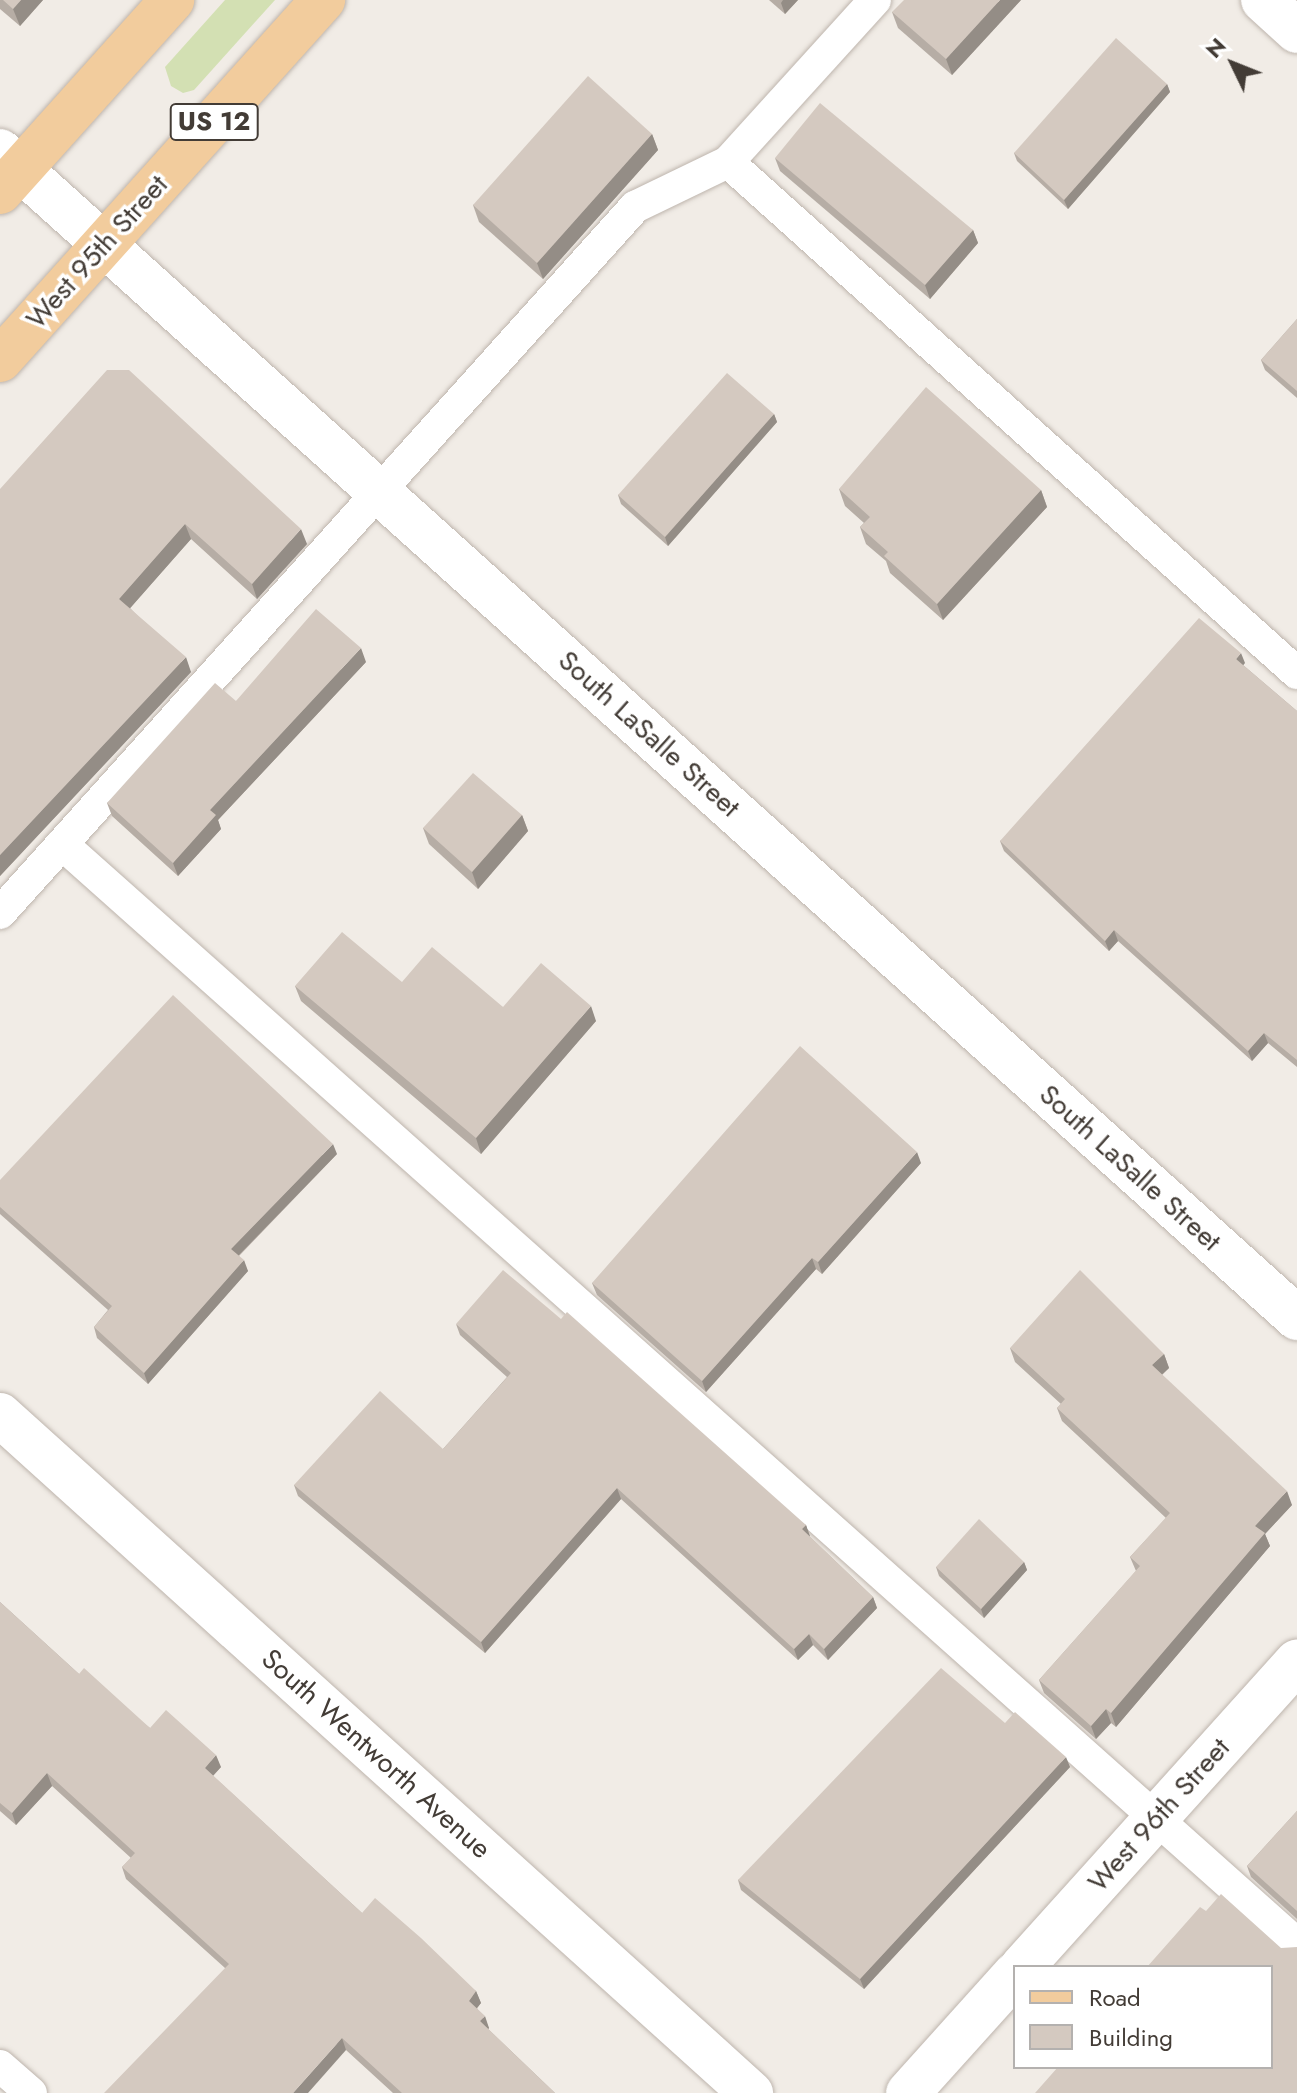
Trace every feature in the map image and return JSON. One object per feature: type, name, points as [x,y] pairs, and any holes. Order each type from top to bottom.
[{"type":"main road","points":[[7,171],[172,0]]},
{"type":"main road","name":"West 95th Street","points":[[0,360],[323,0]]},
{"type":"street","points":[[1263,0],[1297,31]]},
{"type":"street","name":"South LaSalle Street","points":[[7,171],[104,244],[1297,1318]]},
{"type":"street","name":"South Wentworth Avenue","points":[[0,1415],[751,2093]]},
{"type":"street","name":"West 96th Street","points":[[1024,1965],[1297,1662]]},
{"type":"street","points":[[908,2093],[1013,1976]]},
{"type":"lane","points":[[0,913],[635,207],[728,162],[875,0]]},
{"type":"lane","points":[[728,162],[1297,673]]},
{"type":"lane","points":[[62,844],[1297,1944]]},
{"type":"lane","points":[[0,2066],[31,2093]]},
{"type":"green space","points":[[225,0],[275,0],[194,90],[183,93],[171,86],[165,67]]},
{"type":"building","points":[[3,0],[21,0],[13,9]]},
{"type":"building","points":[[904,0],[1000,0],[946,59],[892,12]]},
{"type":"building","points":[[1116,38],[1167,84],[1064,200],[1014,153]]},
{"type":"building","points":[[588,76],[652,134],[537,263],[473,205]]},
{"type":"building","points":[[820,103],[973,230],[925,285],[775,158]]},
{"type":"building","points":[[1297,319],[1297,391],[1261,360]]},
{"type":"building","points":[[107,370],[129,370],[301,529],[252,584],[185,524],[119,599],[186,657],[0,855],[0,489]]},
{"type":"building","points":[[727,373],[774,414],[665,537],[618,495]]},
{"type":"building","points":[[926,387],[1041,490],[937,604],[884,556],[888,552],[860,527],[870,517],[839,489]]},
{"type":"building","points":[[316,609],[361,648],[210,810],[216,815],[173,863],[107,803],[215,683],[236,701]]},
{"type":"building","points":[[1199,618],[1241,653],[1236,659],[1297,711],[1297,1060],[1264,1033],[1248,1051],[1114,930],[1105,941],[1000,841]]},
{"type":"building","points":[[473,773],[522,815],[472,872],[423,828]]},
{"type":"building","points":[[342,932],[402,982],[432,947],[503,1007],[541,963],[591,1006],[476,1138],[295,986]]},
{"type":"building","points":[[173,995],[333,1144],[231,1249],[244,1260],[144,1373],[94,1327],[112,1306],[0,1207],[0,1180]]},
{"type":"building","points":[[800,1046],[917,1152],[818,1262],[812,1258],[702,1381],[592,1283]]},
{"type":"building","points":[[503,1270],[561,1319],[567,1312],[806,1525],[802,1529],[873,1597],[824,1649],[809,1634],[794,1649],[617,1488],[481,1642],[294,1485],[380,1391],[443,1449],[511,1373],[456,1324]]},
{"type":"building","points":[[1080,1270],[1164,1354],[1152,1365],[1287,1491],[1255,1526],[1265,1533],[1111,1713],[1106,1709],[1091,1726],[1039,1680],[1140,1566],[1130,1557],[1170,1513],[1057,1408],[1065,1399],[1010,1348]]},
{"type":"building","points":[[979,1519],[1024,1562],[981,1609],[936,1567]]},
{"type":"building","points":[[0,1602],[79,1674],[84,1668],[150,1728],[166,1710],[216,1755],[205,1768],[362,1913],[375,1898],[476,1991],[469,2001],[485,2016],[480,2021],[555,2093],[402,2093],[342,2038],[293,2093],[104,2093],[229,1964],[122,1867],[135,1853],[47,1773],[12,1813],[0,1803]]},
{"type":"building","points":[[941,1668],[1005,1723],[1015,1712],[1066,1757],[860,1979],[738,1880]]},
{"type":"building","points":[[1297,1811],[1297,1911],[1247,1866]]},
{"type":"building","points":[[1221,1894],[1281,1948],[1297,1947],[1297,2093],[1035,2093],[1056,2069],[1273,2069],[1273,1965],[1149,1965],[1200,1907],[1206,1911]]}]
